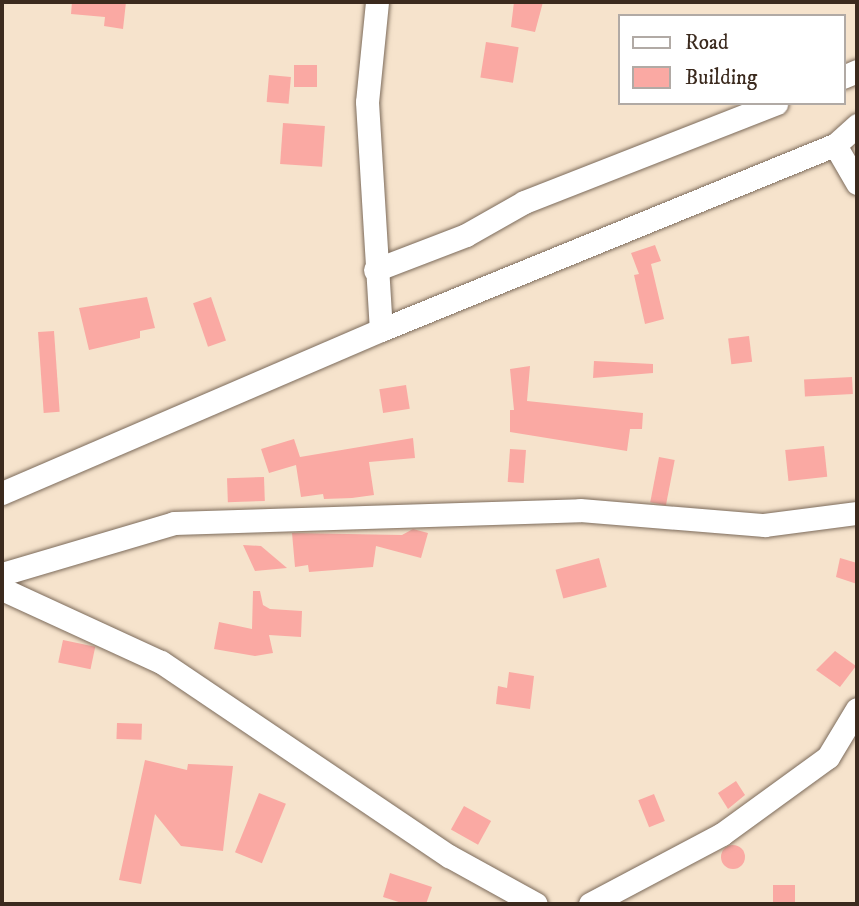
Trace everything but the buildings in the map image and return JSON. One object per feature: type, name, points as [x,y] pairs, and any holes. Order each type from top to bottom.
[{"type":"street","points":[[377,2],[367,102],[375,270],[381,330]]},
{"type":"street","points":[[375,270],[466,235],[524,202],[771,105]]},
{"type":"street","points":[[2,493],[381,330],[835,145],[857,125]]},
{"type":"street","points":[[835,145],[857,183]]},
{"type":"street","points":[[2,574],[174,523],[580,510],[764,525],[857,513]]},
{"type":"street","points":[[2,589],[161,662],[449,856],[536,904]]},
{"type":"street","points":[[590,904],[744,819],[828,757],[857,709]]}]
